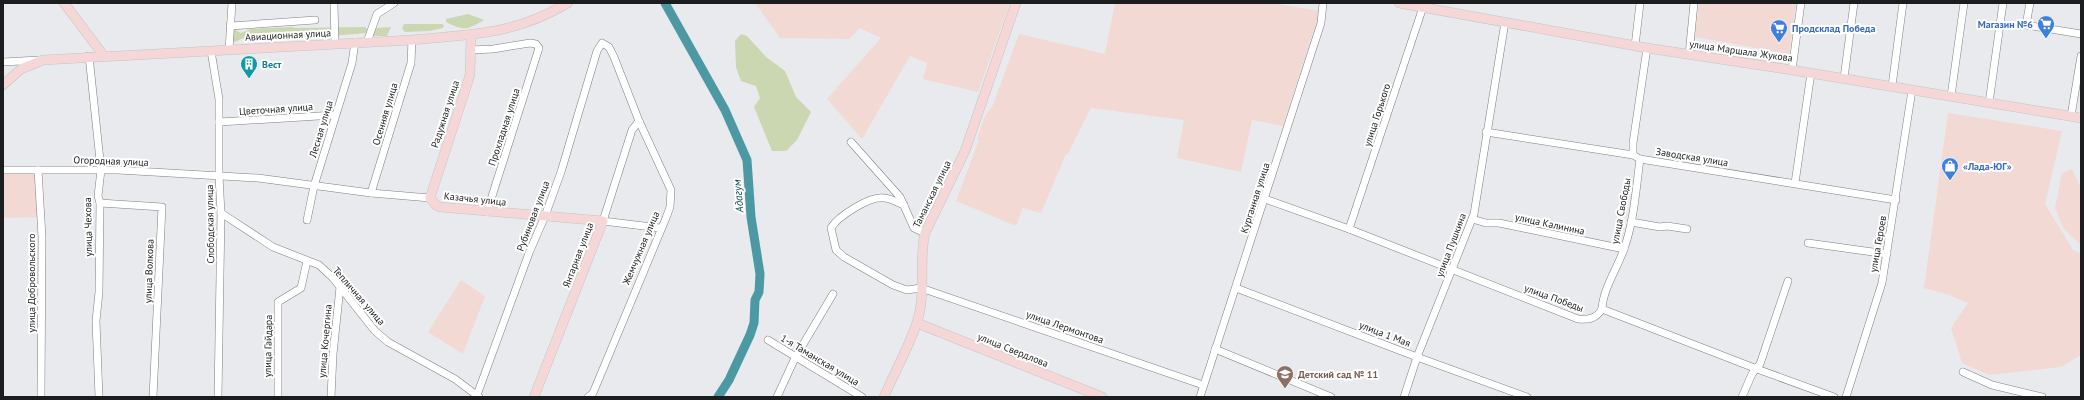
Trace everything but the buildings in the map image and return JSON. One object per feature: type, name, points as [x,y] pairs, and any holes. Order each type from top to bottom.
[{"type":"main road","points":[[64,3],[104,56]]},
{"type":"main road","name":"Авиационная улица","points":[[43,60],[90,56],[412,40],[471,35],[517,27],[539,19],[568,3]]},
{"type":"main road","name":"Таманская улица","points":[[884,397],[917,323],[921,309],[922,247],[925,233],[965,151],[1016,3]]},
{"type":"main road","name":"улица Маршала Жукова","points":[[1399,3],[1635,46],[1844,78],[2081,118]]},
{"type":"main road","name":"Радужная улица","points":[[430,198],[470,75],[471,35]]},
{"type":"main road","points":[[3,85],[21,69],[43,60]]},
{"type":"main road","name":"Казачья улица","points":[[430,198],[440,207],[487,212],[536,214],[603,221]]},
{"type":"main road","name":"Янтарная улица","points":[[534,397],[603,221]]},
{"type":"main road","name":"улица Свердлова","points":[[917,323],[1102,397]]},
{"type":"street","points":[[229,50],[232,3]]},
{"type":"street","points":[[334,3],[335,44]]},
{"type":"street","points":[[367,42],[377,14],[394,3]]},
{"type":"street","name":"Курганная улица","points":[[1200,397],[1321,22],[1323,3]]},
{"type":"street","points":[[1635,46],[1640,3]]},
{"type":"street","points":[[1689,55],[1694,3]]},
{"type":"street","points":[[1792,70],[1801,3]]},
{"type":"street","points":[[1844,78],[1854,3]]},
{"type":"street","points":[[1892,86],[1903,3]]},
{"type":"street","points":[[1951,96],[1964,3]]},
{"type":"street","points":[[1990,103],[2003,3]]},
{"type":"street","points":[[2030,3],[2026,25],[2081,34]]},
{"type":"street","name":"улица Горького","points":[[1349,229],[1423,7]]},
{"type":"street","points":[[230,26],[315,20]]},
{"type":"street","name":"улица Пушкина","points":[[1404,397],[1417,357],[1472,219],[1505,22]]},
{"type":"street","name":"Осенняя улица","points":[[371,193],[411,63],[412,40]]},
{"type":"street","name":"Лесная улица","points":[[307,220],[314,186],[352,63],[355,42]]},
{"type":"street","name":"Прохладная улица","points":[[471,50],[493,49],[530,43],[536,44],[539,48],[487,212]]},
{"type":"street","name":"Жемчужная улица","points":[[588,397],[593,393],[660,228],[670,207],[671,190],[639,121],[614,57],[609,47],[602,43]]},
{"type":"street","name":"Рубиновая улица","points":[[478,396],[529,253],[545,216],[561,172],[597,51],[602,43]]},
{"type":"street","points":[[1633,155],[1633,143],[1647,48]]},
{"type":"street","name":"Слободская улица","points":[[211,51],[219,99],[219,176],[221,213],[218,397]]},
{"type":"street","name":"улица Чехова","points":[[90,56],[101,170],[98,196],[100,203],[99,292],[96,321],[99,397]]},
{"type":"street","points":[[2071,116],[2081,56]]},
{"type":"street","name":"Авиационная улица","points":[[3,62],[43,60]]},
{"type":"street","points":[[1795,183],[1811,73]]},
{"type":"street","name":"улица Героев","points":[[1846,397],[1882,283],[1912,90]]},
{"type":"street","name":"Цветочная улица","points":[[219,122],[335,115]]},
{"type":"street","name":"Янтарная улица","points":[[603,221],[632,130],[639,121]]},
{"type":"street","name":"Заводская улица","points":[[1486,132],[1633,155],[1640,159],[1896,200]]},
{"type":"street","points":[[851,142],[900,197],[914,228],[925,233]]},
{"type":"street","name":"улица Свободы","points":[[1602,310],[1604,296],[1624,249],[1631,222],[1640,159]]},
{"type":"street","name":"Огородная улица","points":[[3,170],[101,170],[219,176]]},
{"type":"street","name":"улица Добровольского","points":[[38,170],[42,236],[41,397]]},
{"type":"street","name":"Казачья улица","points":[[219,176],[269,179],[371,193],[430,198]]},
{"type":"street","name":"улица Лермонтова","points":[[904,206],[885,198],[876,198],[863,204],[835,222],[831,228],[836,250],[844,257],[893,285],[908,290],[921,288],[1203,385]]},
{"type":"street","name":"улица Победы","points":[[1265,199],[1349,229],[1578,319],[1588,320],[1602,310]]},
{"type":"street","name":"улица Волкова","points":[[100,203],[162,207],[153,397]]},
{"type":"street","name":"Тепличная улица","points":[[221,213],[273,247],[319,266],[332,278],[374,331],[388,342],[455,379],[478,396]]},
{"type":"street","name":"улица Калинина","points":[[1472,219],[1486,223],[1499,223],[1624,249]]},
{"type":"street","name":"Казачья улица","points":[[603,221],[660,228]]},
{"type":"street","points":[[1631,222],[1660,227],[1666,226],[1688,229]]},
{"type":"street","points":[[1808,243],[1887,254]]},
{"type":"street","name":"улица Гайдара","points":[[278,397],[278,302],[301,288],[307,261]]},
{"type":"street","points":[[1742,397],[1752,374],[1757,370],[1760,364],[1788,281]]},
{"type":"street","name":"улица Кочергина","points":[[331,397],[333,354],[340,288]]},
{"type":"street","name":"улица 1 Мая","points":[[1236,288],[1417,357],[1528,397]]},
{"type":"street","points":[[777,397],[795,358],[833,294]]},
{"type":"street","points":[[1602,310],[1757,370],[1834,397]]},
{"type":"street","name":"1-я Таманская улица","points":[[768,340],[795,358],[862,397]]},
{"type":"street","points":[[1215,349],[1331,397]]},
{"type":"street","points":[[1963,372],[1992,385],[2042,397]]},
{"type":"shaded area","points":[[755,3],[1010,3],[978,92],[923,79],[927,63],[910,56],[862,139],[827,99],[881,38],[860,28],[849,39],[780,38]]},
{"type":"shaded area","points":[[1115,3],[1272,3],[1320,11],[1283,126],[1252,120],[1241,172],[1177,158],[1184,120],[1091,108],[1068,154],[1066,154],[1041,213],[1023,208],[1016,226],[956,201],[979,140],[977,139],[985,116],[992,107],[1019,34],[1105,54]]},
{"type":"shaded area","points":[[1699,3],[1796,3],[1789,54],[1695,37]]},
{"type":"shaded area","points":[[1948,113],[2062,131],[2045,204],[2073,250],[2081,254],[2081,355],[2061,367],[1989,375],[1962,363],[1951,328],[1968,303],[1949,295],[1924,288]]},
{"type":"shaded area","points":[[2072,169],[2081,188],[2081,245],[2063,228],[2055,208],[2062,173]]},
{"type":"shaded area","points":[[3,172],[33,172],[37,176],[38,217],[3,218]]},
{"type":"shaded area","points":[[461,280],[485,296],[463,354],[428,332]]},
{"type":"green space","points":[[468,14],[484,20],[473,26],[465,28],[457,27],[446,22],[446,19]]},
{"type":"green space","points":[[404,24],[444,25],[443,28],[429,31],[405,32],[402,29]]},
{"type":"green space","points":[[292,27],[365,27],[368,30],[366,33],[321,37],[301,36],[266,40],[243,38],[235,42],[231,40],[233,29],[241,33],[251,29]]},
{"type":"green space","points":[[391,27],[387,36],[373,36],[376,28]]},
{"type":"green space","points":[[741,34],[747,36],[766,57],[785,71],[796,97],[811,112],[797,140],[786,151],[772,151],[754,107],[760,98],[756,86],[741,81],[736,67],[735,41]]},
{"type":"waterway","name":"Адагум","points":[[665,3],[725,110],[747,160],[751,217],[760,274],[759,292],[755,300],[754,323],[750,335],[729,380],[718,397]]},
{"type":"place","name":"Магазин №6","points":[[2046,39]]},
{"type":"place","name":"Продсклад Победа","points":[[1779,43]]},
{"type":"place","name":"Вест","points":[[249,79]]},
{"type":"place","name":"«Лада-ЮГ»","points":[[1950,181]]},
{"type":"place","name":"Детский сад № 11","points":[[1285,389]]}]
